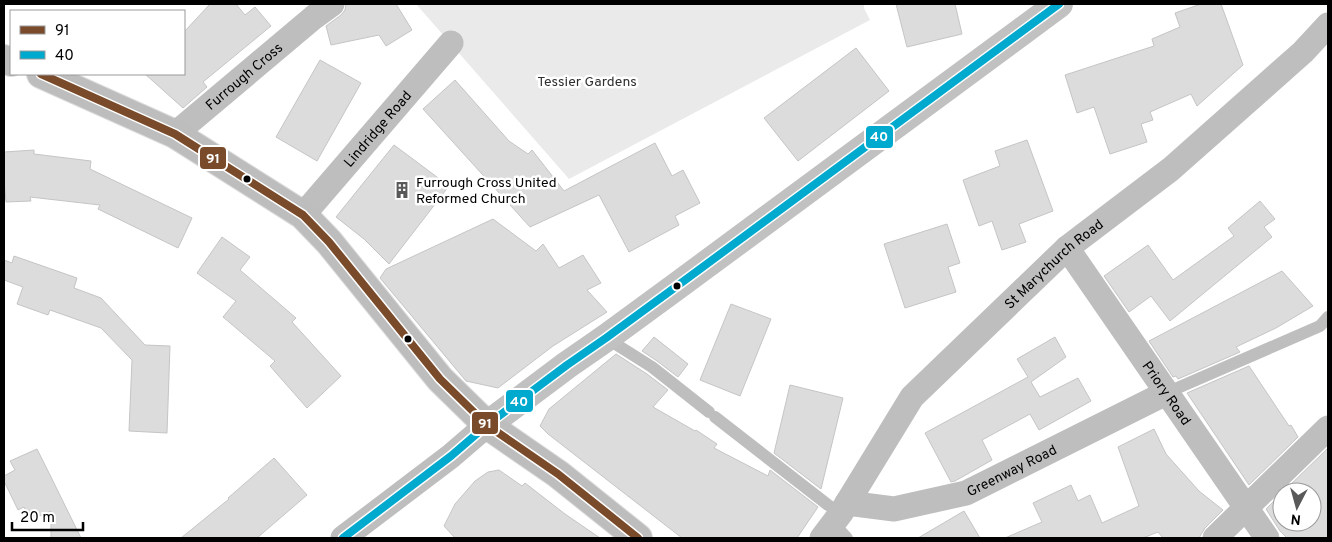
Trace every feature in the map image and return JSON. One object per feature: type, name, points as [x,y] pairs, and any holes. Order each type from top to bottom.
[{"type":"main road","points":[[43,75],[175,134],[303,215],[330,242],[440,379],[487,425],[558,474],[638,538]]},
{"type":"street","points":[[343,538],[452,456],[487,425],[567,365],[1059,4]]},
{"type":"street","name":"Furrough Cross","points":[[175,134],[314,8]]},
{"type":"street","name":"St Marychurch Road","points":[[838,523],[912,397],[1067,248],[1171,168],[1303,52],[1328,25]]},
{"type":"street","name":"Lindridge Road","points":[[303,215],[451,43]]},
{"type":"street","name":"Priory Road","points":[[1067,248],[1266,538]]},
{"type":"street","name":"Greenway Road","points":[[838,523],[894,508],[966,493],[1166,393]]},
{"type":"street","points":[[1215,538],[1328,428]]},
{"type":"lane","points":[[1166,393],[1320,326],[1328,317]]},
{"type":"lane","points":[[606,338],[652,367],[828,505],[838,523]]},
{"type":"green space","name":"Tessier Gardens","points":[[416,4],[864,4],[870,20],[569,179]]},
{"type":"building","points":[[210,4],[236,4],[245,15],[255,7],[271,26],[203,82],[207,87],[183,108],[146,75],[185,75],[185,31]]},
{"type":"building","points":[[346,4],[396,4],[412,30],[386,46],[379,35],[331,45],[326,26],[341,15],[345,10]]},
{"type":"building","points":[[896,4],[955,4],[962,34],[907,47]]},
{"type":"building","points":[[1201,4],[1221,4],[1243,65],[1197,106],[1191,94],[1150,112],[1153,120],[1141,124],[1147,142],[1110,154],[1094,107],[1077,113],[1065,75],[1154,46],[1152,39],[1180,27],[1175,13]]},
{"type":"building","points":[[856,48],[889,91],[798,161],[764,118]]},
{"type":"building","points":[[320,60],[361,83],[317,161],[276,137]]},
{"type":"building","points":[[455,80],[509,141],[528,154],[532,150],[564,191],[655,143],[672,176],[683,170],[700,203],[675,216],[679,225],[629,252],[599,195],[530,227],[423,109]]},
{"type":"building","points":[[1027,140],[1053,211],[1019,224],[1026,242],[1002,250],[992,221],[979,226],[963,180],[1000,166],[995,151]]},
{"type":"building","name":"Furrough Cross United Reformed Church","points":[[394,145],[449,186],[389,264],[364,239],[336,217]]},
{"type":"building","points":[[34,150],[34,154],[91,161],[90,169],[192,218],[178,248],[98,209],[100,205],[30,197],[31,201],[6,202],[4,152]]},
{"type":"building","points":[[1260,201],[1275,219],[1264,227],[1272,237],[1170,321],[1151,296],[1129,312],[1104,276],[1148,245],[1173,280],[1234,236],[1228,228]]},
{"type":"building","points":[[493,219],[536,251],[543,244],[559,268],[583,255],[601,283],[587,290],[607,312],[553,346],[498,388],[466,381],[380,278],[386,269]]},
{"type":"building","points":[[947,224],[960,263],[948,267],[956,292],[905,308],[884,244]]},
{"type":"building","points":[[222,237],[250,257],[240,270],[296,318],[292,322],[341,376],[307,408],[270,366],[275,361],[223,317],[236,301],[197,273]]},
{"type":"building","points":[[14,256],[77,278],[74,288],[101,298],[145,345],[170,346],[167,433],[129,431],[132,360],[101,328],[50,310],[48,315],[17,304],[23,287],[4,280],[4,260],[12,263]]},
{"type":"building","points":[[1282,271],[1313,306],[1276,328],[1236,347],[1240,352],[1178,379],[1176,376],[1173,377],[1149,341]]},
{"type":"building","points":[[731,304],[771,319],[740,396],[700,380]]},
{"type":"building","points":[[654,337],[688,364],[678,377],[642,351]]},
{"type":"building","points":[[1055,337],[1066,357],[1031,382],[1040,397],[1078,378],[1091,401],[1039,430],[1030,414],[982,440],[992,460],[951,482],[925,433],[1028,377],[1017,359]]},
{"type":"building","points":[[616,354],[668,390],[653,407],[696,430],[717,444],[714,448],[768,476],[770,470],[818,507],[797,538],[682,538],[540,426],[549,409]]},
{"type":"building","points":[[1249,366],[1298,437],[1249,485],[1187,393]]},
{"type":"building","points":[[790,385],[843,398],[821,489],[774,453]]},
{"type":"building","points":[[1154,429],[1166,454],[1199,491],[1223,510],[1205,528],[1199,538],[1163,538],[1158,532],[1143,538],[1005,538],[1042,522],[1033,503],[1071,485],[1078,501],[1090,495],[1102,523],[1139,506],[1118,447]]},
{"type":"building","points":[[1328,448],[1328,538],[1287,538],[1281,532],[1322,532],[1322,482],[1293,482]]},
{"type":"building","points":[[37,449],[81,538],[51,538],[51,511],[31,520],[24,507],[18,510],[4,481],[4,476],[15,470],[10,461]]},
{"type":"building","points":[[274,458],[307,495],[257,538],[181,538],[229,499]]},
{"type":"building","points":[[499,470],[522,486],[525,483],[600,538],[455,538],[444,526],[455,504],[475,481],[488,472]]},
{"type":"building","points":[[1272,503],[1272,518],[1266,509]]},
{"type":"building","points":[[964,511],[980,538],[918,538]]},
{"type":"transit line","name":"40","points":[[343,538],[567,365],[1059,4]]},
{"type":"transit line","name":"91","points":[[43,75],[175,134],[303,215],[329,242],[440,379],[487,425],[558,474],[638,538]]},
{"type":"place","name":"Furrough Cross United Reformed Church","points":[[402,190]]}]
